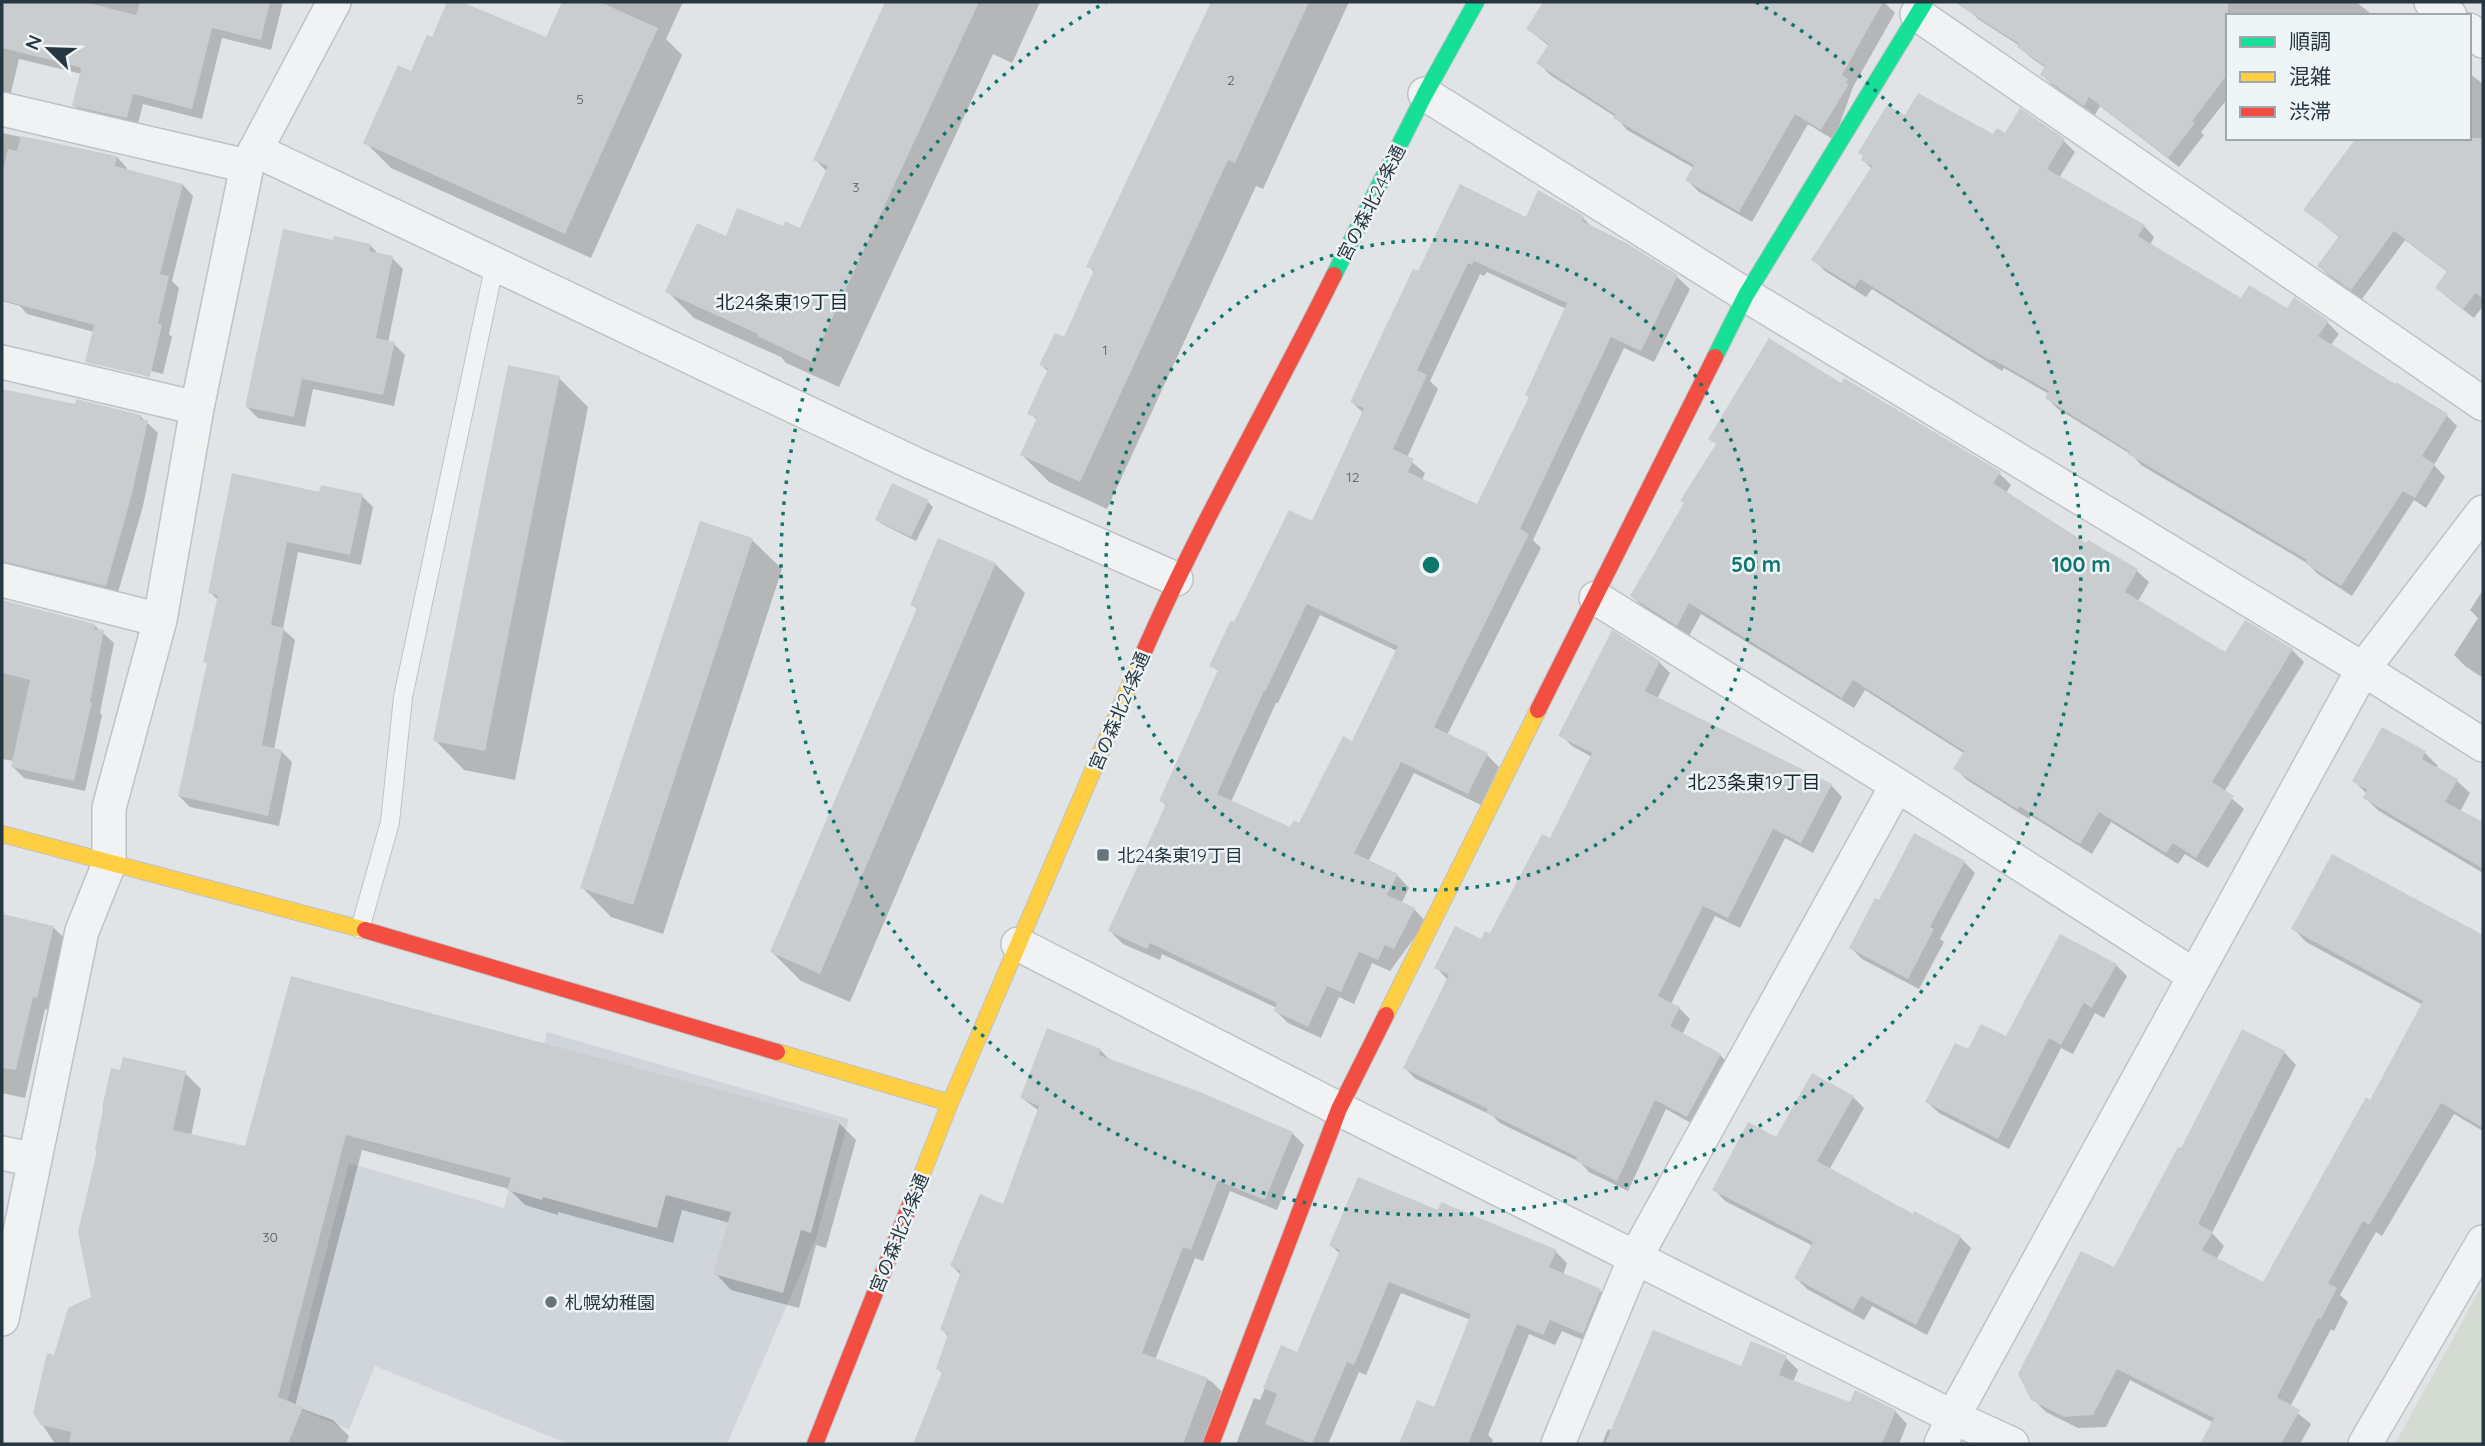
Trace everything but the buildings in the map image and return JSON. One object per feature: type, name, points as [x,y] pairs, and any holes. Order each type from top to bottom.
[{"type":"street","points":[[2,1319],[82,931],[109,864],[109,808],[160,620],[197,408],[251,158],[334,2]]},
{"type":"street","name":"宮の森北24条通","points":[[815,1444],[950,1103],[1176,579],[1281,382],[1425,94],[1476,2]]},
{"type":"street","points":[[2431,2],[2447,14]]},
{"type":"street","points":[[1211,1444],[1339,1109],[1746,295],[1921,8],[2483,404]]},
{"type":"street","points":[[1425,94],[1746,295],[2363,669],[2483,745]]},
{"type":"street","points":[[2,109],[251,158],[495,263],[913,463],[1176,579]]},
{"type":"street","points":[[2,362],[197,408]]},
{"type":"street","points":[[1947,1431],[2363,669],[2483,512]]},
{"type":"street","points":[[2,580],[160,620]]},
{"type":"street","points":[[1595,598],[1897,785],[2195,976]]},
{"type":"street","points":[[1558,1444],[1635,1258],[1897,785]]},
{"type":"street","points":[[2,834],[360,929],[950,1103]]},
{"type":"street","points":[[1018,944],[1635,1258],[1947,1431],[2012,1444]]},
{"type":"street","points":[[2,1153],[35,1160]]},
{"type":"street","points":[[2365,1444],[2483,1242]]},
{"type":"lane","points":[[360,929],[390,822],[402,697],[495,263]]},
{"type":"shaded area","name":"札幌幼稚園","points":[[547,1032],[849,1119],[816,1238],[727,1444],[569,1444],[375,1366],[349,1430],[287,1403],[349,1163],[504,1208]]},
{"type":"shaded area","points":[[2483,1284],[2483,1444],[2395,1444]]},
{"type":"traffic: fast","points":[[1334,275],[1425,94],[1476,2]]},
{"type":"traffic: fast","points":[[1715,357],[1746,295],[1925,2]]},
{"type":"traffic: slow","points":[[913,1197],[950,1103],[1143,654]]},
{"type":"traffic: slow","points":[[1386,1015],[1538,710]]},
{"type":"traffic: slow","points":[[2,834],[365,930]]},
{"type":"traffic: slow","points":[[777,1052],[950,1103]]},
{"type":"traffic: jam","points":[[1143,654],[1211,511],[1334,275]]},
{"type":"traffic: jam","points":[[1538,710],[1715,357]]},
{"type":"traffic: jam","points":[[365,930],[777,1052]]},
{"type":"traffic: jam","points":[[1211,1444],[1339,1109],[1386,1015]]},
{"type":"traffic: jam","points":[[815,1444],[913,1197]]},
{"type":"place","name":"北24条東19丁目","points":[[1103,855]]},
{"type":"place","name":"札幌幼稚園","points":[[551,1302]]},
{"type":"district","name":"北24条東19丁目","points":[[782,302]]},
{"type":"district","name":"北23条東19丁目","points":[[1754,782]]}]
